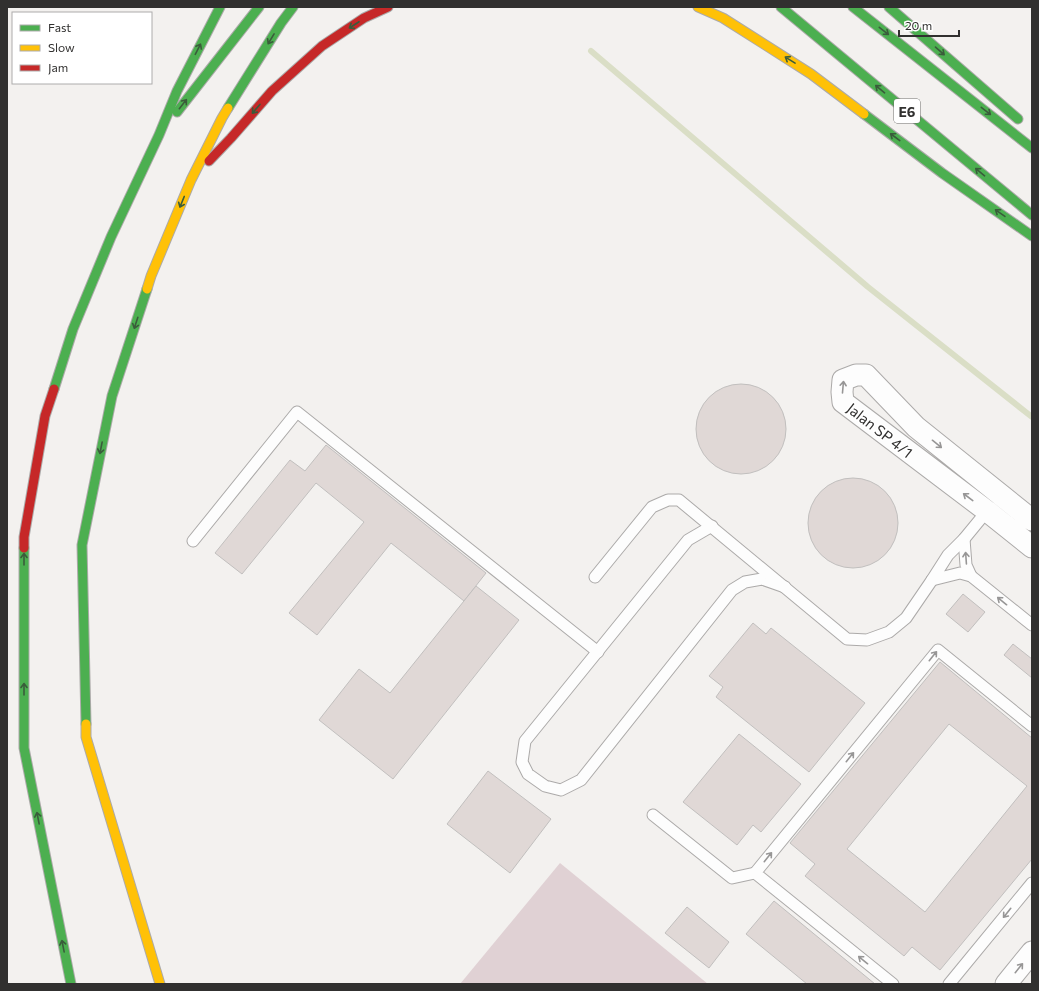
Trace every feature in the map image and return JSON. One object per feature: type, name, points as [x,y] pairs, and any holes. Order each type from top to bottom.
[{"type":"highway","points":[[71,984],[24,748],[24,537],[45,416],[74,329],[111,237],[159,135],[177,90],[220,7]]},
{"type":"highway","points":[[159,135],[259,7]]},
{"type":"highway","points":[[160,984],[86,737],[82,545],[112,396],[152,276],[191,180],[222,118],[281,22],[293,7]]},
{"type":"highway","points":[[191,180],[272,91],[322,46],[364,18],[388,7]]},
{"type":"highway","points":[[698,7],[723,18],[812,74],[942,173],[1032,236]]},
{"type":"highway","name":"E6","points":[[781,7],[1032,215]]},
{"type":"highway","points":[[853,7],[1032,148]]},
{"type":"highway","points":[[889,7],[1026,126]]},
{"type":"street","name":"Jalan SP 4/1","points":[[1032,520],[916,427],[866,375],[856,375],[843,380],[843,402],[1032,547]]},
{"type":"street","points":[[1006,984],[1032,952]]},
{"type":"lane","points":[[193,541],[297,412],[598,652]]},
{"type":"lane","points":[[595,577],[652,508],[668,500],[679,500],[847,639],[867,640],[889,632],[906,618],[948,554],[964,539],[987,511]]},
{"type":"lane","points":[[712,526],[688,540],[525,742],[522,762],[528,774],[545,786],[561,790],[581,780],[732,590],[745,582],[762,579],[785,587]]},
{"type":"lane","points":[[964,539],[966,565],[971,576]]},
{"type":"lane","points":[[932,580],[960,573],[971,576],[1032,625]]},
{"type":"lane","points":[[653,815],[732,878],[756,873],[938,650],[1032,726]]},
{"type":"lane","points":[[756,873],[893,984]]},
{"type":"lane","points":[[949,984],[1032,883]]},
{"type":"shaded area","points":[[560,863],[708,984],[460,984]]},
{"type":"building","points":[[741,384],[758,388],[773,397],[782,412],[786,429],[782,446],[773,461],[758,470],[741,474],[724,470],[709,461],[700,446],[696,429],[700,412],[709,397],[724,388]]},
{"type":"building","points":[[326,445],[486,573],[464,601],[391,543],[317,635],[289,613],[364,522],[316,483],[242,574],[215,553],[290,460],[305,471]]},
{"type":"building","points":[[853,478],[870,482],[885,491],[894,506],[898,523],[894,540],[885,555],[870,564],[853,568],[836,564],[821,555],[812,540],[808,523],[812,506],[821,491],[836,482]]},
{"type":"building","points":[[476,586],[519,620],[393,779],[319,720],[359,669],[390,693]]},
{"type":"building","points":[[963,594],[985,612],[968,632],[946,614]]},
{"type":"building","points":[[753,623],[766,634],[771,628],[865,703],[809,772],[716,697],[723,687],[709,676]]},
{"type":"building","points":[[1013,644],[1032,659],[1032,678],[1004,655]]},
{"type":"building","points":[[940,662],[1032,738],[1032,859],[940,970],[912,947],[904,956],[805,876],[815,864],[790,843]],"holes":[[[949,724],[1027,786],[925,912],[847,849]]]},
{"type":"building","points":[[739,734],[801,784],[761,832],[753,825],[737,845],[683,802]]},
{"type":"building","points":[[488,771],[551,819],[510,873],[447,824]]},
{"type":"building","points":[[774,901],[875,984],[807,984],[746,934]]},
{"type":"building","points":[[687,907],[729,942],[709,968],[665,933]]},
{"type":"waterway","points":[[591,51],[868,287],[1032,417]]},
{"type":"traffic: fast","points":[[54,389],[73,329],[111,237],[159,135],[177,91],[220,7]]},
{"type":"traffic: fast","points":[[177,112],[259,7]]},
{"type":"traffic: fast","points":[[228,108],[281,23],[293,7]]},
{"type":"traffic: fast","points":[[781,7],[1032,215]]},
{"type":"traffic: fast","points":[[853,7],[1032,148]]},
{"type":"traffic: fast","points":[[889,7],[1018,119]]},
{"type":"traffic: fast","points":[[864,114],[942,173],[1032,236]]},
{"type":"traffic: fast","points":[[86,724],[82,545],[112,396],[147,289]]},
{"type":"traffic: fast","points":[[24,548],[24,748],[71,984]]},
{"type":"traffic: slow","points":[[698,7],[723,18],[811,74],[864,114]]},
{"type":"traffic: slow","points":[[147,289],[191,180],[228,108]]},
{"type":"traffic: slow","points":[[86,724],[86,737],[160,984]]},
{"type":"traffic: jam","points":[[209,161],[272,91],[322,46],[364,18],[388,7]]},
{"type":"traffic: jam","points":[[24,548],[24,537],[45,416],[54,389]]}]
